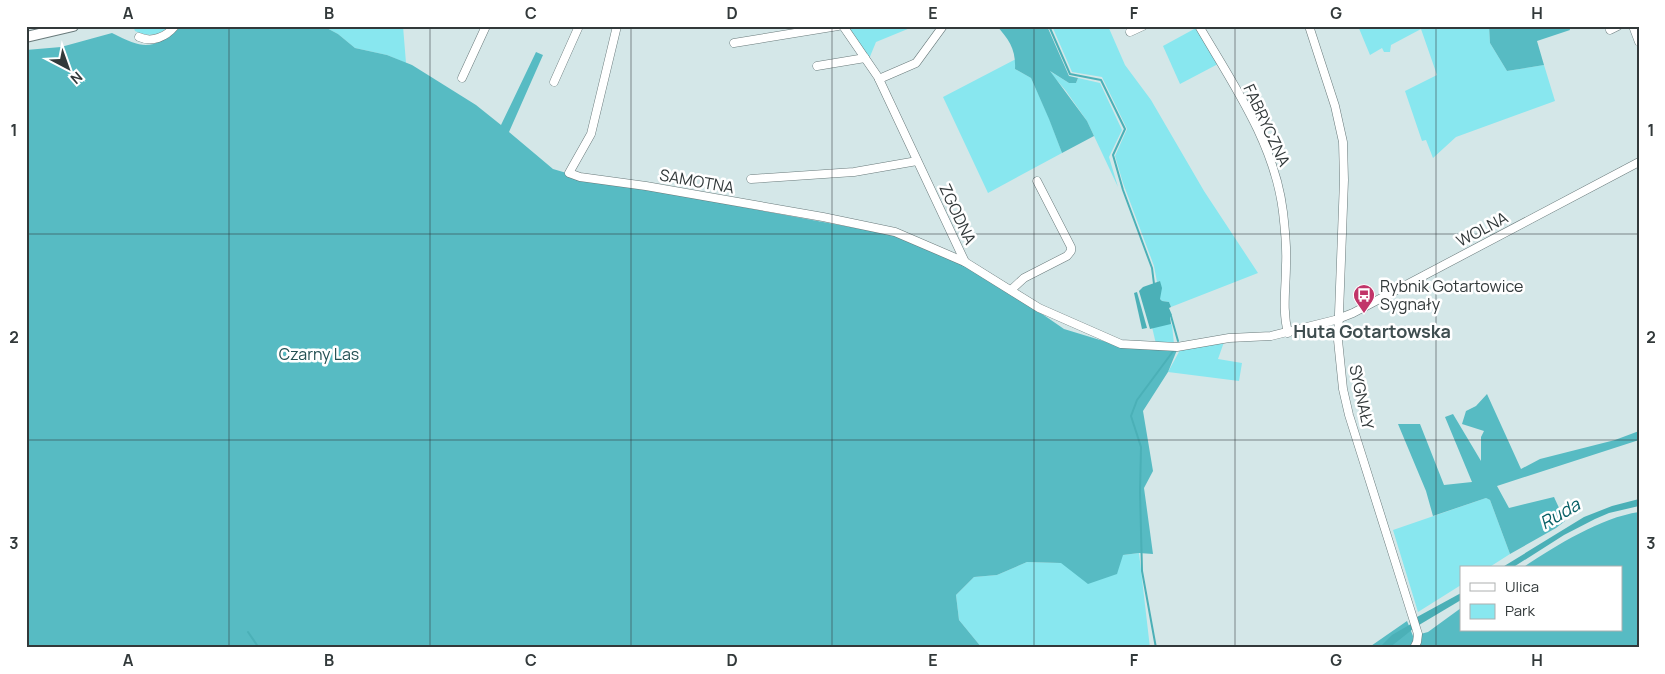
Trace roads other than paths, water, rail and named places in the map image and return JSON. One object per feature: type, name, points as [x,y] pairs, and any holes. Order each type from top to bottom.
[{"type":"main road","points":[[26,37],[73,26]]},
{"type":"street","points":[[139,37],[146,40],[155,39],[169,34],[175,26]]},
{"type":"street","points":[[462,78],[486,26]]},
{"type":"street","points":[[554,82],[578,26]]},
{"type":"street","points":[[734,43],[838,26]]},
{"type":"street","name":"ZGODNA","points":[[843,26],[879,79],[965,262],[1039,308],[1121,344],[1177,347],[1229,338],[1271,336],[1288,332]]},
{"type":"street","points":[[879,79],[916,63],[943,26]]},
{"type":"street","points":[[1130,32],[1143,26]]},
{"type":"street","name":"FABRYCZNA","points":[[1199,26],[1251,117],[1270,158],[1278,184],[1285,225],[1284,308],[1288,332]]},
{"type":"street","name":"SYGNAŁY","points":[[1309,26],[1336,106],[1343,148],[1344,180],[1338,319],[1343,389],[1349,415],[1418,634],[1414,648]]},
{"type":"street","points":[[1610,30],[1618,26]]},
{"type":"street","points":[[1633,26],[1639,42]]},
{"type":"street","name":"SAMOTNA","points":[[614,27],[591,134],[569,173],[580,178],[646,186],[823,217],[895,232],[965,262]]},
{"type":"street","points":[[818,66],[865,58]]},
{"type":"street","points":[[751,178],[854,172],[917,161]]},
{"type":"street","name":"WOLNA","points":[[1338,319],[1353,313],[1639,162]]},
{"type":"street","points":[[1011,290],[1024,278],[1067,256],[1071,251],[1071,247],[1037,181]]},
{"type":"street","points":[[1288,332],[1338,319]]},
{"type":"waterway","points":[[1049,26],[1070,74],[1101,80],[1125,129],[1113,155],[1123,190],[1152,268],[1154,284]]},
{"type":"waterway","points":[[1171,316],[1178,341]]},
{"type":"waterway","points":[[1156,648],[1142,571],[1141,447],[1131,416],[1137,400],[1174,350]]},
{"type":"waterway","points":[[248,632],[259,648]]},
{"type":"place","name":"Rybnik Gotartowice Sygnały","points":[[1364,314]]},
{"type":"district","name":"Huta Gotartowska","points":[[1372,332]]},
{"type":"park label","name":"Czarny Las","points":[[319,354]]},
{"type":"water label","name":"Ruda","points":[[1560,514]]}]
